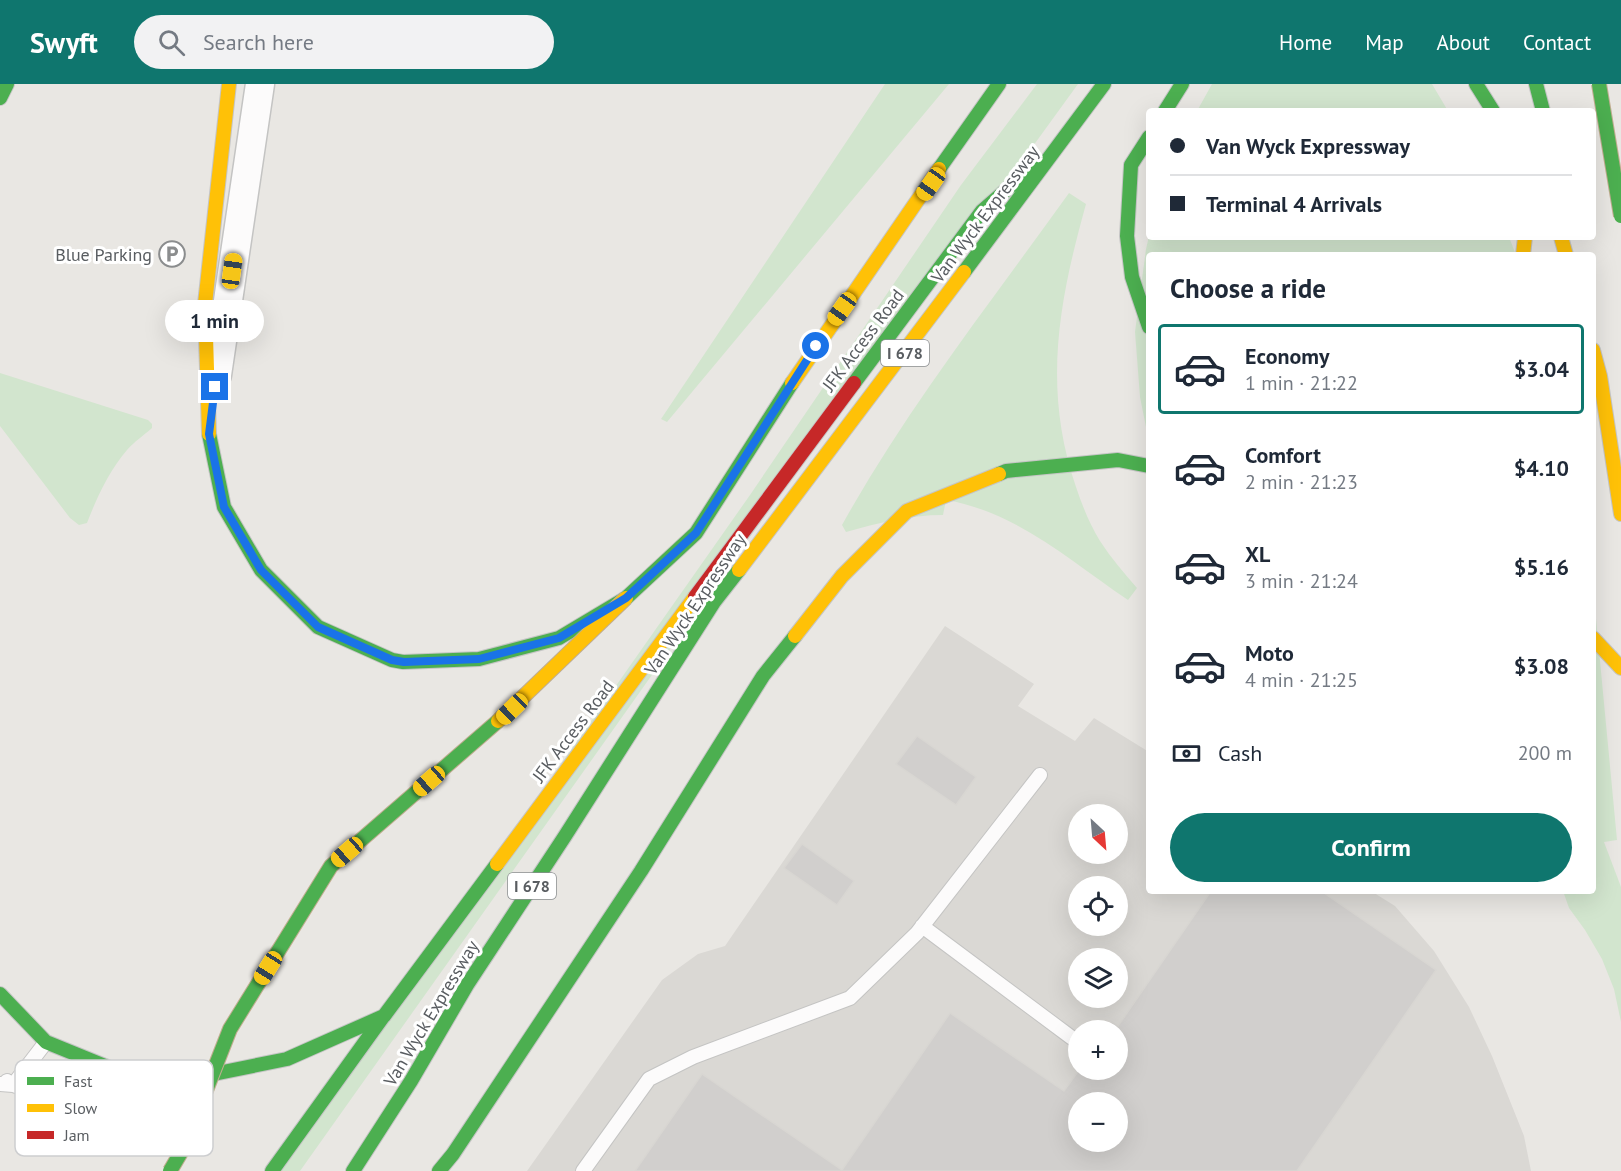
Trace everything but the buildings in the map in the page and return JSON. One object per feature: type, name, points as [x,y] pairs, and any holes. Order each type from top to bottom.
[{"type":"main road","points":[[0,98],[7,84]]},
{"type":"main road","points":[[229,84],[205,304],[209,434],[224,507],[261,570],[318,627],[392,660],[404,662],[479,659],[559,638],[626,598]]},
{"type":"main road","points":[[213,1072],[230,1029],[331,866],[495,724],[696,533],[816,346],[999,84]]},
{"type":"main road","name":"Van Wyck Expressway","points":[[353,1171],[411,1081],[467,985],[714,602],[898,362],[1104,84]]},
{"type":"main road","points":[[1167,108],[1182,84]]},
{"type":"main road","points":[[1476,84],[1491,108]]},
{"type":"main road","points":[[1536,84],[1542,108]]},
{"type":"main road","points":[[1589,102],[1600,84]]},
{"type":"main road","points":[[1600,84],[1621,216]]},
{"type":"main road","name":"JFK Access Road","points":[[213,1074],[287,1059],[384,1016],[982,211],[1062,141]]},
{"type":"main road","points":[[1146,142],[1131,165],[1127,236],[1132,277],[1146,318]]},
{"type":"main road","points":[[1596,361],[1621,514]]},
{"type":"main road","points":[[439,1171],[453,1154],[641,871],[763,676],[842,576],[907,511],[1006,471],[1118,460],[1146,465]]},
{"type":"main road","points":[[1596,641],[1621,668]]},
{"type":"main road","points":[[0,994],[45,1042],[90,1060]]},
{"type":"main road","points":[[272,1171],[384,1016]]},
{"type":"main road","points":[[170,1171],[179,1156]]},
{"type":"street","points":[[209,434],[260,84]]},
{"type":"lane","points":[[583,1171],[649,1079],[693,1057],[850,998],[922,926],[1040,775]]},
{"type":"lane","points":[[922,926],[1068,1035]]},
{"type":"lane","points":[[28,1060],[45,1042]]},
{"type":"lane","points":[[0,1076],[6,1084]]},
{"type":"shaded area","points":[[945,626],[1034,684],[1018,706],[1075,741],[1094,718],[1146,750],[1146,894],[1376,894],[1395,906],[1434,951],[1469,1007],[1492,1056],[1524,1136],[1531,1171],[527,1171],[662,980],[698,954],[725,946]]},
{"type":"green space","points":[[885,84],[949,84],[667,422],[661,419]]},
{"type":"green space","points":[[1037,84],[1078,84],[769,510],[300,1171],[278,1171],[750,495],[961,185]]},
{"type":"green space","points":[[1212,84],[1432,84],[1446,108],[1199,108]]},
{"type":"green space","points":[[1069,193],[1086,204],[1068,275],[1062,310],[1057,380],[1059,415],[1066,450],[1086,515],[1104,547],[1137,588],[1128,600],[1042,540],[996,515],[972,506],[946,500],[943,515],[906,518],[846,532],[842,525],[922,397]]},
{"type":"green space","points":[[1148,240],[1510,240],[1515,252],[1146,252],[1146,427],[1140,397],[1135,332],[1146,249]]},
{"type":"green space","points":[[0,373],[148,420],[152,424],[152,428],[130,447],[109,475],[87,523],[79,525],[70,518],[0,426]]},
{"type":"green space","points":[[1596,619],[1617,840],[1604,842],[1621,887],[1621,1022],[1614,989],[1602,959],[1569,908],[1564,894],[1596,894]]},
{"type":"traffic: fast","points":[[0,98],[7,84]]},
{"type":"traffic: fast","points":[[939,169],[999,84]]},
{"type":"traffic: fast","points":[[964,272],[1104,84]]},
{"type":"traffic: fast","points":[[1167,108],[1182,84]]},
{"type":"traffic: fast","points":[[1476,84],[1491,108]]},
{"type":"traffic: fast","points":[[1536,84],[1542,108]]},
{"type":"traffic: fast","points":[[1599,84],[1621,216]]},
{"type":"traffic: fast","points":[[1146,142],[1131,165],[1127,236],[1132,277],[1146,318]]},
{"type":"traffic: fast","points":[[854,383],[982,211],[1037,163]]},
{"type":"traffic: fast","points":[[209,434],[224,507],[261,570],[318,627],[392,660],[403,662],[479,659],[559,638],[626,598],[696,533],[792,383]]},
{"type":"traffic: fast","points":[[999,474],[1006,471],[1118,460],[1146,465]]},
{"type":"traffic: fast","points":[[353,1171],[411,1081],[467,985],[714,602],[739,570]]},
{"type":"traffic: fast","points":[[439,1171],[453,1154],[641,871],[763,676],[795,636]]},
{"type":"traffic: fast","points":[[213,1072],[230,1029],[331,866],[498,721]]},
{"type":"traffic: fast","points":[[213,1074],[287,1059],[384,1016],[497,864]]},
{"type":"traffic: fast","points":[[0,994],[46,1042],[90,1060]]},
{"type":"traffic: fast","points":[[272,1171],[383,1017]]},
{"type":"traffic: fast","points":[[170,1171],[179,1156]]},
{"type":"traffic: slow","points":[[209,434],[205,304],[229,84]]},
{"type":"traffic: slow","points":[[792,383],[939,169]]},
{"type":"traffic: slow","points":[[1523,252],[1525,240]]},
{"type":"traffic: slow","points":[[1562,240],[1565,252]]},
{"type":"traffic: slow","points":[[739,570],[964,272]]},
{"type":"traffic: slow","points":[[1596,361],[1621,514]]},
{"type":"traffic: slow","points":[[795,636],[842,576],[907,511],[999,474]]},
{"type":"traffic: slow","points":[[497,864],[695,597]]},
{"type":"traffic: slow","points":[[498,721],[626,598]]},
{"type":"traffic: slow","points":[[1596,641],[1621,668]]},
{"type":"traffic: jam","points":[[695,597],[854,383]]},
{"type":"place","name":"Blue Parking","points":[[172,254]]},
{"type":"route","points":[[215,387],[209,434],[224,507],[261,570],[318,627],[392,660],[404,662],[479,659],[559,638],[626,598],[696,533],[816,346]]}]
